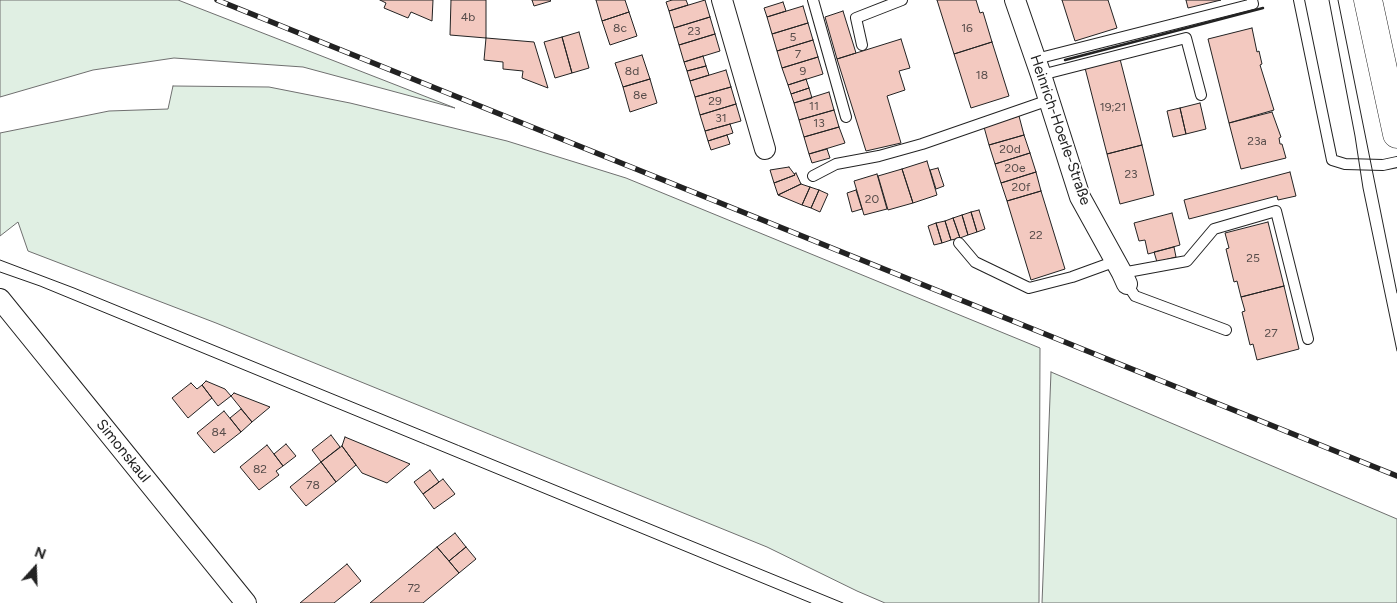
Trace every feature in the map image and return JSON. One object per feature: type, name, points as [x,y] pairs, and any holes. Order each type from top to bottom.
[{"type":"main road","points":[[1368,0],[1397,134]]},
{"type":"street","points":[[722,0],[765,149]]},
{"type":"street","name":"Heinrich-Hoerle-Straße","points":[[1015,0],[1080,197],[1122,273]]},
{"type":"street","name":"Simonskaul","points":[[0,299],[246,603]]},
{"type":"lane","points":[[813,0],[846,117]]},
{"type":"lane","points":[[862,45],[856,18],[902,0]]},
{"type":"lane","points":[[1038,67],[1253,4],[1252,0]]},
{"type":"lane","points":[[1299,0],[1332,160],[1345,164],[1383,165],[1397,162]]},
{"type":"lane","points":[[1038,67],[1186,38],[1201,95]]},
{"type":"lane","points":[[813,176],[836,164],[879,156],[922,144],[1049,100]]},
{"type":"lane","points":[[959,243],[975,262],[1029,288],[1072,277],[1122,273],[1187,261],[1214,229],[1276,212],[1308,339]]},
{"type":"lane","points":[[1122,273],[1135,296],[1226,330]]},
{"type":"green space","points":[[0,0],[178,0],[455,108],[303,67],[174,58],[93,70],[0,97]]},
{"type":"green space","points":[[173,86],[269,87],[350,103],[507,141],[626,178],[1040,348],[1039,603],[885,603],[767,547],[216,323],[28,251],[18,222],[0,236],[0,133],[109,111],[168,109]]},
{"type":"green space","points":[[1051,372],[1397,519],[1397,603],[1042,603]]},
{"type":"building","points":[[380,0],[433,0],[432,21],[411,12],[408,18],[384,8],[386,3]]},
{"type":"building","points":[[451,0],[486,0],[486,38],[450,35]]},
{"type":"building","points":[[532,0],[550,0],[551,1],[534,6]]},
{"type":"building","points":[[596,0],[625,0],[629,12],[602,21]]},
{"type":"building","points":[[686,0],[688,5],[669,11],[666,2]]},
{"type":"building","points":[[705,0],[710,17],[674,28],[669,11]]},
{"type":"building","points":[[937,0],[976,0],[980,13],[983,12],[992,42],[954,54]]},
{"type":"building","points":[[1062,0],[1108,0],[1117,28],[1075,41]]},
{"type":"building","points":[[1186,0],[1221,0],[1188,8]]},
{"type":"building","points":[[783,2],[786,11],[767,17],[764,8]]},
{"type":"building","points":[[803,6],[808,23],[772,34],[767,17]]},
{"type":"building","points":[[843,11],[856,53],[837,59],[825,17]]},
{"type":"building","points":[[629,12],[637,36],[610,45],[602,21]]},
{"type":"building","points":[[710,17],[715,34],[679,45],[674,28]]},
{"type":"building","points":[[808,23],[813,40],[777,51],[772,34]]},
{"type":"building","points":[[1252,28],[1257,52],[1259,51],[1262,64],[1260,65],[1274,110],[1229,123],[1208,39]]},
{"type":"building","points":[[579,32],[589,68],[572,73],[562,37]]},
{"type":"building","points":[[715,34],[720,51],[684,62],[679,45]]},
{"type":"building","points":[[562,37],[572,73],[555,78],[544,42]]},
{"type":"building","points":[[486,38],[534,42],[548,88],[522,78],[523,71],[503,69],[503,62],[484,60]]},
{"type":"building","points":[[901,39],[910,68],[899,71],[905,90],[887,96],[901,143],[866,151],[837,59]]},
{"type":"building","points":[[813,40],[818,57],[782,68],[777,51]]},
{"type":"building","points":[[992,42],[1009,96],[971,108],[954,54]]},
{"type":"building","points":[[642,55],[650,79],[623,87],[615,63]]},
{"type":"building","points":[[703,56],[706,66],[687,71],[684,62]]},
{"type":"building","points":[[818,57],[823,74],[788,85],[782,68]]},
{"type":"building","points":[[1120,59],[1142,145],[1107,154],[1085,68]]},
{"type":"building","points":[[706,66],[709,75],[690,81],[687,71]]},
{"type":"building","points":[[726,70],[731,87],[695,97],[690,81]]},
{"type":"building","points":[[650,79],[657,103],[630,112],[623,87]]},
{"type":"building","points":[[806,79],[809,88],[791,94],[788,85]]},
{"type":"building","points":[[731,87],[736,104],[700,115],[695,97]]},
{"type":"building","points":[[809,88],[812,98],[794,103],[791,94]]},
{"type":"building","points":[[829,92],[834,110],[799,120],[794,103]]},
{"type":"building","points":[[1200,103],[1206,129],[1186,134],[1180,108]]},
{"type":"building","points":[[736,104],[741,121],[705,131],[700,115]]},
{"type":"building","points":[[1180,108],[1186,134],[1173,137],[1167,111]]},
{"type":"building","points":[[834,110],[839,127],[804,137],[799,120]]},
{"type":"building","points":[[1272,112],[1281,137],[1279,138],[1280,144],[1282,144],[1286,158],[1241,169],[1229,123]]},
{"type":"building","points":[[1019,116],[1024,135],[989,145],[984,127]]},
{"type":"building","points":[[730,124],[733,133],[708,141],[705,131]]},
{"type":"building","points":[[839,127],[845,143],[809,154],[804,137]]},
{"type":"building","points":[[727,135],[730,144],[711,150],[708,141]]},
{"type":"building","points":[[1024,135],[1030,153],[995,164],[989,145]]},
{"type":"building","points":[[1142,145],[1154,195],[1120,204],[1107,154]]},
{"type":"building","points":[[827,149],[830,158],[812,163],[809,154]]},
{"type":"building","points":[[1030,153],[1036,172],[1001,183],[995,164]]},
{"type":"building","points":[[927,161],[937,195],[913,203],[902,169]]},
{"type":"building","points":[[789,167],[795,175],[774,183],[770,170]]},
{"type":"building","points":[[938,168],[944,186],[936,189],[930,170]]},
{"type":"building","points":[[902,169],[913,203],[888,210],[878,176]]},
{"type":"building","points":[[1036,172],[1041,191],[1007,201],[1001,183]]},
{"type":"building","points":[[1290,172],[1296,196],[1278,200],[1277,196],[1189,219],[1184,200]]},
{"type":"building","points":[[796,173],[801,184],[778,195],[774,183]]},
{"type":"building","points":[[877,174],[887,209],[864,215],[854,181]]},
{"type":"building","points":[[801,184],[810,187],[802,205],[778,195]]},
{"type":"building","points":[[810,187],[819,190],[811,208],[802,205]]},
{"type":"building","points":[[819,190],[828,194],[820,212],[811,208]]},
{"type":"building","points":[[856,190],[862,209],[852,212],[847,193]]},
{"type":"building","points":[[1041,191],[1065,269],[1031,280],[1007,201]]},
{"type":"building","points":[[979,210],[985,229],[977,232],[971,212]]},
{"type":"building","points":[[971,212],[977,232],[968,235],[962,215]]},
{"type":"building","points":[[1172,213],[1180,245],[1148,254],[1145,240],[1139,241],[1134,223]]},
{"type":"building","points":[[962,215],[968,235],[960,238],[953,218]]},
{"type":"building","points":[[953,218],[960,238],[951,240],[945,221]]},
{"type":"building","points":[[945,221],[951,240],[942,243],[936,223]]},
{"type":"building","points":[[1268,222],[1284,286],[1241,297],[1237,281],[1234,282],[1226,249],[1229,248],[1225,233]]},
{"type":"building","points":[[936,223],[942,243],[934,245],[928,226]]},
{"type":"building","points":[[1174,247],[1176,257],[1157,262],[1154,252]]},
{"type":"building","points":[[1284,286],[1299,349],[1257,360],[1253,344],[1250,345],[1242,312],[1245,311],[1241,297]]},
{"type":"building","points":[[206,381],[225,389],[231,396],[218,406],[202,385]]},
{"type":"building","points":[[191,383],[197,389],[202,385],[212,398],[188,418],[172,398]]},
{"type":"building","points":[[234,393],[270,407],[252,422],[231,396]]},
{"type":"building","points":[[241,409],[252,422],[241,432],[230,418]]},
{"type":"building","points":[[224,411],[241,432],[214,453],[197,433]]},
{"type":"building","points":[[331,435],[340,447],[321,462],[312,450]]},
{"type":"building","points":[[345,437],[410,464],[387,483],[362,473],[342,446]]},
{"type":"building","points":[[286,444],[296,456],[283,466],[274,454]]},
{"type":"building","points":[[267,445],[283,466],[276,471],[279,475],[259,490],[240,467]]},
{"type":"building","points":[[342,446],[356,465],[336,482],[321,462]]},
{"type":"building","points":[[321,462],[336,482],[306,506],[290,487]]},
{"type":"building","points":[[430,470],[439,482],[423,494],[414,482]]},
{"type":"building","points":[[443,479],[455,494],[434,509],[423,494]]},
{"type":"building","points":[[455,533],[466,547],[449,561],[437,547]]},
{"type":"building","points":[[437,547],[459,573],[423,603],[370,603]]},
{"type":"building","points":[[466,547],[476,559],[459,573],[449,561]]},
{"type":"building","points":[[347,564],[361,581],[334,603],[300,603]]},
{"type":"tram line","points":[[1329,0],[1363,188],[1397,351]]},
{"type":"tram line","points":[[1338,0],[1397,293]]},
{"type":"tram line","points":[[0,260],[74,288],[843,603]]},
{"type":"tram line","points":[[0,272],[40,286],[811,603]]},
{"type":"railway","points":[[217,0],[1397,476]]},
{"type":"wall","points":[[1065,60],[1263,8]]}]
